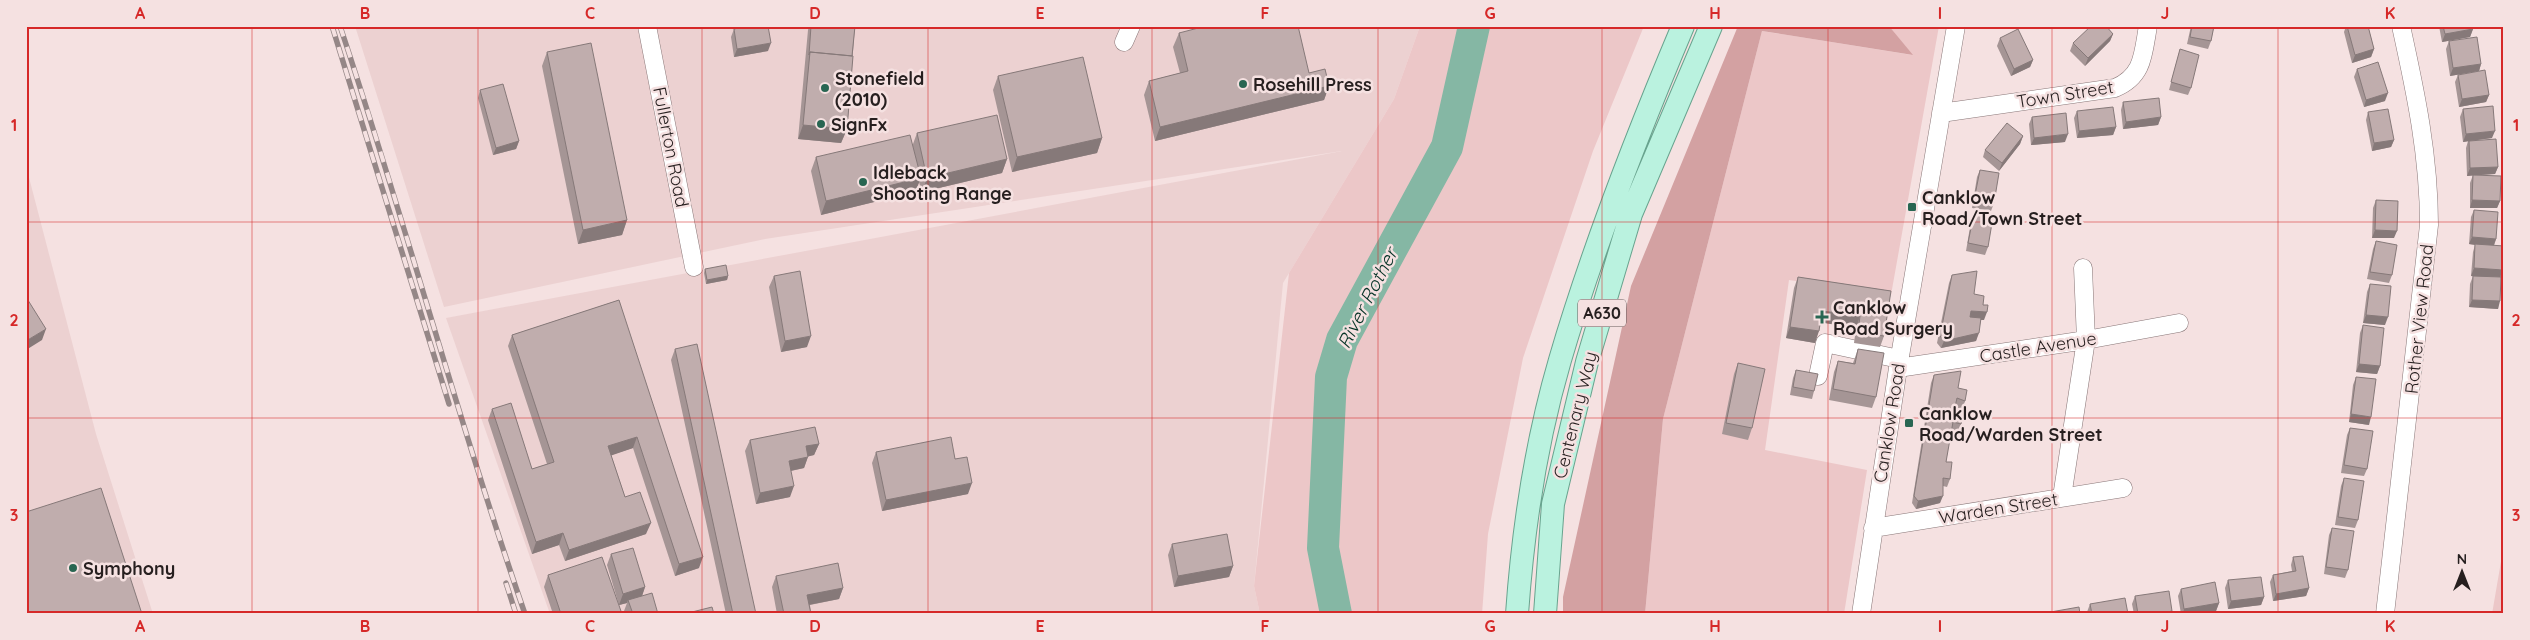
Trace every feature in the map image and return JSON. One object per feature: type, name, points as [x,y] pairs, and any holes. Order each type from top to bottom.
[{"type":"main road","name":"Centenary Way","points":[[1516,614],[1525,533],[1534,477],[1548,406],[1560,360],[1632,145],[1683,26]]},
{"type":"main road","name":"Centenary Way","points":[[1544,614],[1553,504],[1587,362],[1631,214],[1711,26]]},
{"type":"street","name":"Fullerton Road","points":[[647,26],[694,267]]},
{"type":"street","name":"Canklow Road","points":[[1861,614],[1872,528],[1956,26]]},
{"type":"street","name":"Town Street","points":[[1941,113],[2116,88],[2128,83],[2135,75],[2140,64],[2148,26]]},
{"type":"street","name":"Rother View Road","points":[[2384,614],[2429,225],[2429,185],[2423,127],[2401,26]]},
{"type":"street","points":[[2062,498],[2086,340],[2083,268]]},
{"type":"street","name":"Castle Avenue","points":[[1899,364],[2086,340],[2179,323]]},
{"type":"street","points":[[1818,376],[1825,343],[1899,364]]},
{"type":"street","name":"Warden Street","points":[[1872,528],[2123,488]]},
{"type":"shaded area","points":[[355,26],[1420,26],[1394,99],[1283,283],[1254,586],[1260,614],[550,614],[446,318],[1342,151],[765,239],[444,307]]},
{"type":"shaded area","points":[[1420,26],[1644,26],[1593,151],[1523,358],[1488,534],[1482,614],[1260,614],[1254,586],[1289,273],[1394,99]]},
{"type":"shaded area","points":[[1738,26],[1889,26],[1913,55],[1762,31],[1663,419],[1645,614],[1563,614],[1563,597],[1631,286]]},
{"type":"shaded area","points":[[1889,26],[1939,26],[1891,295],[1789,280],[1765,450],[1867,470],[1844,614],[1645,614],[1663,419],[1762,31],[1912,55]]},
{"type":"shaded area","points":[[26,166],[96,434],[153,614],[26,614]]},
{"type":"shaded area","points":[[2504,544],[2504,614],[2492,614]]},
{"type":"building","points":[[749,26],[768,26],[771,43],[737,49],[734,29]]},
{"type":"building","points":[[811,26],[855,26],[852,56],[810,52],[809,55]]},
{"type":"building","name":"Rosehill Press","points":[[1206,26],[1298,26],[1309,73],[1325,69],[1329,86],[1160,127],[1149,81],[1188,71],[1179,33]]},
{"type":"building","points":[[2091,26],[2106,26],[2113,34],[2088,58],[2073,43]]},
{"type":"building","points":[[2192,26],[2214,26],[2211,41],[2190,37]]},
{"type":"building","points":[[2347,26],[2368,26],[2374,49],[2355,55]]},
{"type":"building","points":[[2443,26],[2472,26],[2473,29],[2445,34]]},
{"type":"building","points":[[2018,29],[2033,60],[2014,69],[2000,38]]},
{"type":"building","points":[[2477,37],[2481,64],[2453,68],[2449,41]]},
{"type":"building","points":[[591,43],[627,220],[583,230],[547,52]]},
{"type":"building","points":[[2180,49],[2199,55],[2191,88],[2171,82]]},
{"type":"building","points":[[810,52],[853,56],[847,129],[803,125]]},
{"type":"building","points":[[1083,57],[1102,138],[1017,157],[998,76]]},
{"type":"building","points":[[2378,62],[2388,93],[2366,100],[2357,69]]},
{"type":"building","points":[[2485,70],[2489,95],[2462,99],[2458,75]]},
{"type":"building","points":[[503,84],[519,141],[496,148],[480,90]]},
{"type":"building","points":[[2159,98],[2161,117],[2126,122],[2123,102]]},
{"type":"building","points":[[2493,106],[2495,131],[2466,134],[2463,109]]},
{"type":"building","points":[[2113,107],[2116,127],[2079,131],[2077,111]]},
{"type":"building","points":[[2388,109],[2394,140],[2374,143],[2368,112]]},
{"type":"building","points":[[2066,113],[2068,134],[2034,138],[2032,117]]},
{"type":"building","points":[[997,115],[1007,159],[927,178],[917,133]]},
{"type":"building","points":[[2007,123],[2023,136],[2002,163],[1985,150]]},
{"type":"building","name":"Idleback Shooting Range","points":[[910,135],[921,178],[826,201],[816,157]]},
{"type":"building","points":[[2496,139],[2498,167],[2470,168],[2469,141]]},
{"type":"building","points":[[1980,170],[1999,173],[1994,203],[1974,200]]},
{"type":"building","points":[[2473,175],[2501,176],[2500,201],[2472,200]]},
{"type":"building","points":[[2376,200],[2398,201],[2397,231],[2375,230]]},
{"type":"building","points":[[2474,210],[2498,212],[2496,239],[2472,237]]},
{"type":"building","points":[[1974,213],[1993,217],[1988,247],[1968,243]]},
{"type":"building","points":[[2376,241],[2397,245],[2392,275],[2370,272]]},
{"type":"building","points":[[2475,244],[2504,246],[2503,270],[2474,268]]},
{"type":"building","points":[[726,265],[728,276],[707,280],[705,269]]},
{"type":"building","points":[[800,271],[811,336],[785,341],[774,276]]},
{"type":"building","points":[[1977,271],[1974,294],[1984,296],[1983,305],[1988,305],[1987,312],[1971,311],[1970,317],[1981,318],[1979,333],[1944,341],[1940,336],[1952,275]]},
{"type":"building","points":[[2473,276],[2501,277],[2500,301],[2472,300]]},
{"type":"building","points":[[1798,277],[1891,291],[1884,336],[1858,332],[1860,316],[1822,311],[1819,331],[1790,327]]},
{"type":"building","points":[[2370,284],[2391,286],[2388,317],[2366,315]]},
{"type":"building","points":[[26,297],[46,329],[26,341]]},
{"type":"building","points":[[619,300],[703,557],[679,564],[637,437],[608,446],[625,497],[640,492],[651,523],[569,550],[563,533],[536,542],[492,409],[511,403],[532,469],[554,462],[512,335]]},
{"type":"building","points":[[2363,325],[2384,328],[2380,366],[2359,364]]},
{"type":"building","points":[[697,344],[756,614],[733,614],[675,349]]},
{"type":"building","points":[[1858,349],[1884,353],[1876,397],[1833,389],[1838,361],[1855,364]]},
{"type":"building","points":[[1738,363],[1765,369],[1752,428],[1726,423]]},
{"type":"building","points":[[1796,370],[1818,374],[1814,391],[1793,387]]},
{"type":"building","points":[[1961,371],[1958,388],[1967,390],[1965,401],[1957,398],[1955,407],[1964,408],[1961,424],[1953,422],[1946,462],[1952,462],[1950,479],[1943,478],[1943,496],[1918,501],[1914,496],[1934,375]]},
{"type":"building","points":[[2356,377],[2376,379],[2371,417],[2351,414]]},
{"type":"building","points":[[815,427],[819,444],[806,446],[808,457],[789,461],[794,486],[760,493],[750,440]]},
{"type":"building","points":[[2350,428],[2373,431],[2367,469],[2344,465]]},
{"type":"building","points":[[951,437],[955,459],[967,457],[972,483],[886,500],[876,452]]},
{"type":"building","points":[[2344,478],[2364,481],[2358,520],[2338,517]]},
{"type":"building","name":"Symphony","points":[[101,488],[142,614],[26,614],[26,512]]},
{"type":"building","points":[[2332,528],[2354,531],[2348,570],[2326,567]]},
{"type":"building","points":[[1227,534],[1233,566],[1178,576],[1172,544]]},
{"type":"building","points":[[633,548],[645,587],[623,594],[611,554]]},
{"type":"building","points":[[2303,556],[2309,588],[2276,594],[2273,575],[2296,571],[2293,557]]},
{"type":"building","points":[[602,557],[622,614],[561,614],[548,575]]},
{"type":"building","points":[[838,563],[843,588],[807,595],[811,614],[784,614],[776,576]]},
{"type":"building","points":[[2261,577],[2264,597],[2231,601],[2228,580]]},
{"type":"building","points":[[2215,582],[2219,603],[2184,609],[2181,589]]},
{"type":"building","points":[[2169,591],[2172,611],[2157,614],[2138,614],[2135,596]]},
{"type":"building","points":[[652,593],[658,614],[633,614],[628,600]]},
{"type":"building","points":[[2125,598],[2128,614],[2092,614],[2090,604]]},
{"type":"building","points":[[712,607],[714,614],[688,614],[688,613]]},
{"type":"building","points":[[2079,607],[2080,614],[2045,614],[2045,613]]},
{"type":"waterway","name":"River Rother","points":[[1336,614],[1323,548],[1331,377],[1342,340],[1447,147],[1474,26]]},
{"type":"railway","points":[[332,26],[449,404]]},
{"type":"railway","points":[[340,26],[477,468],[525,614]]},
{"type":"railway","points":[[506,583],[516,614]]},
{"type":"place","name":"Rosehill Press","points":[[1243,84]]},
{"type":"place","name":"Stonefield (2010)","points":[[825,88]]},
{"type":"place","name":"SignFx","points":[[821,124]]},
{"type":"place","name":"Idleback Shooting Range","points":[[863,182]]},
{"type":"place","name":"Canklow Road/Town Street","points":[[1912,207]]},
{"type":"place","name":"Canklow Road Surgery","points":[[1822,317]]},
{"type":"place","name":"Canklow Road/Warden Street","points":[[1909,423]]},
{"type":"place","name":"Symphony","points":[[73,568]]}]
